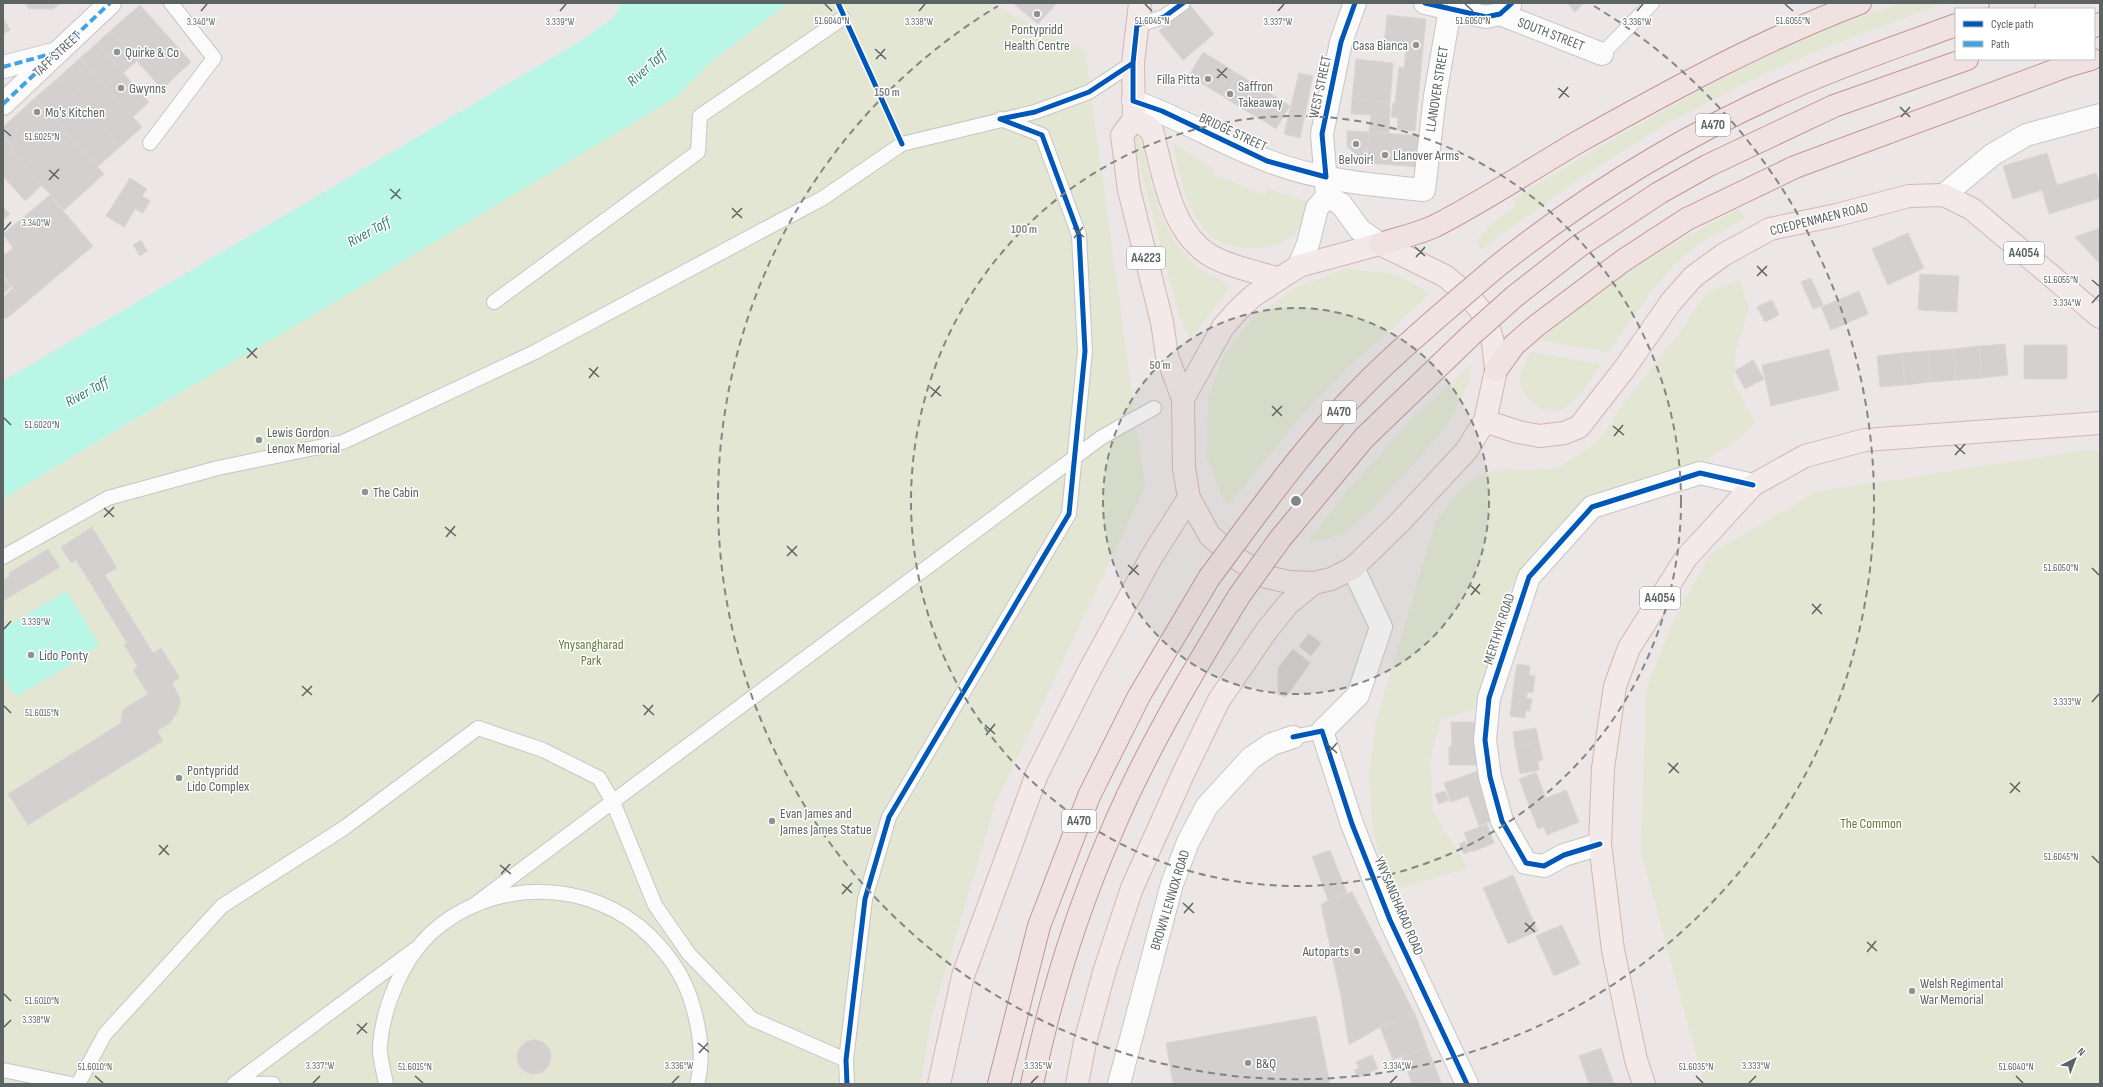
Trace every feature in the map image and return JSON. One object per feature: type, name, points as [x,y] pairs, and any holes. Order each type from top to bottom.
[{"type":"highway","points":[[1380,244],[1433,226],[1495,192],[1655,98],[1808,24],[1860,3]]},
{"type":"highway","points":[[2004,8],[2024,3]]},
{"type":"highway","name":"A470","points":[[999,1084],[1039,926],[1089,796],[1139,696],[1209,578],[1319,434],[1367,382],[1494,268],[1544,228],[1611,184],[1698,133],[1817,76],[1955,25]]},
{"type":"highway","name":"A470","points":[[1032,1084],[1052,1002],[1079,912],[1111,832],[1141,768],[1184,686],[1239,596],[1280,540],[1364,438],[1469,337],[1515,296],[1580,246],[1659,193],[1707,166],[1834,106],[1964,60]]},
{"type":"highway","points":[[1496,370],[1514,345],[1536,326],[1624,260],[1687,219],[1795,167],[2067,66],[2088,60]]},
{"type":"main road","points":[[1140,3],[1133,63],[1134,110],[1152,130],[1173,206],[1185,230],[1196,244],[1216,259],[1278,278]]},
{"type":"main road","name":"A4223","points":[[1134,110],[1122,134],[1129,190],[1162,322],[1167,356],[1183,399]]},
{"type":"main road","name":"A4054","points":[[1944,195],[1972,209],[2100,317]]},
{"type":"main road","name":"COEDPENMAEN ROAD","points":[[1485,421],[1518,432],[1540,436],[1564,433],[1579,427],[1625,368],[1671,302],[1693,277],[1723,254],[1770,229],[1837,215],[1909,196],[1944,195]]},
{"type":"main road","points":[[1380,244],[1445,276],[1468,295],[1485,316],[1492,342],[1496,370],[1485,421],[1466,451],[1399,523],[1352,568],[1331,579],[1314,583],[1289,582],[1267,577],[1238,560],[1210,536],[1189,498],[1184,469],[1183,399],[1223,327],[1253,296],[1278,278],[1299,266],[1380,244]]},
{"type":"main road","name":"A4054","points":[[1644,1084],[1636,1060],[1613,950],[1600,844],[1603,768],[1615,686],[1629,648],[1686,558],[1753,485],[1805,456],[1865,440],[2100,423]]},
{"type":"main road","points":[[939,1084],[963,976],[1036,774],[1088,673],[1144,570],[1189,498]]},
{"type":"main road","points":[[1077,1084],[1086,1042],[1110,954],[1132,888],[1184,772],[1219,700],[1267,630],[1288,604],[1314,583]]},
{"type":"street","name":"TAFF STREET","points":[[3,104],[60,52],[110,3]]},
{"type":"street","name":"WEST STREET","points":[[1326,187],[1322,134],[1341,42],[1355,3]]},
{"type":"street","name":"LLANOVER STREET","points":[[1326,187],[1352,183],[1424,190],[1435,96],[1436,5]]},
{"type":"street","name":"SOUTH STREET","points":[[1436,5],[1486,17],[1506,9],[1602,54]]},
{"type":"street","points":[[3,67],[60,52]]},
{"type":"street","name":"BRIDGE STREET","points":[[1134,110],[1162,111],[1267,161],[1326,187]]},
{"type":"street","points":[[1944,195],[1992,155],[2026,135],[2100,115]]},
{"type":"street","points":[[1299,266],[1308,244],[1317,208],[1326,187],[1341,204],[1360,230],[1380,244]]},
{"type":"street","name":"MERTHYR ROAD","points":[[1600,844],[1564,855],[1544,866],[1526,863],[1502,821],[1490,777],[1485,740],[1489,698],[1529,577],[1592,507],[1700,473],[1753,485]]},
{"type":"street","points":[[1322,731],[1358,695],[1381,627],[1352,568]]},
{"type":"street","name":"YNYSANGHARAD ROAD","points":[[1322,731],[1352,824],[1390,920],[1467,1084]]},
{"type":"street","name":"BROWN LENNOX ROAD","points":[[1119,1084],[1172,884],[1188,842],[1207,806],[1251,758],[1272,744],[1293,737]]},
{"type":"lane","points":[[150,144],[214,58],[171,3]]},
{"type":"lane","points":[[1137,25],[1164,18],[1183,3]]},
{"type":"lane","points":[[1602,54],[1652,3]]},
{"type":"lane","points":[[494,302],[698,152],[700,116],[843,18]]},
{"type":"lane","points":[[3,558],[108,498],[218,468],[343,442],[535,352],[823,198],[902,144],[1000,119],[1035,112],[1089,92],[1133,63]]},
{"type":"lane","points":[[846,1084],[846,1060],[865,899],[889,817],[1069,514],[1085,351],[1079,235],[1042,135],[1000,119]]},
{"type":"lane","points":[[235,1084],[419,946],[451,918],[474,905],[1102,437],[1154,408]]},
{"type":"lane","points":[[78,1084],[105,1034],[222,906],[344,828],[478,728],[543,750],[599,778],[612,802],[655,905],[689,954],[752,1019],[846,1060]]},
{"type":"lane","points":[[1293,737],[1322,731]]},
{"type":"lane","points":[[474,905],[515,893],[557,892],[598,902],[636,922],[667,952],[689,989],[700,1031],[700,1074],[697,1084]]},
{"type":"lane","points":[[386,1084],[380,1046],[391,993],[419,946]]},
{"type":"lane","points":[[3,1070],[72,1084]]},
{"type":"lane","points":[[235,1084],[273,1084]]},
{"type":"green space","name":"Ynysangharad Park","points":[[788,3],[988,3],[1085,51],[1145,487],[995,805],[931,1018],[921,1084],[3,1084],[3,499],[675,98],[711,62]]},
{"type":"green space","points":[[1899,3],[1944,3],[1816,51],[1737,87],[1656,130],[1572,184],[1480,250],[1477,241],[1490,225],[1516,205],[1513,199],[1588,154],[1740,69],[1779,50],[1829,28]]},
{"type":"green space","points":[[1139,133],[1156,200],[1162,217],[1170,232],[1179,247],[1193,264],[1206,273],[1225,282],[1230,287],[1191,339],[1180,319],[1132,135]]},
{"type":"green space","points":[[1173,143],[1215,170],[1213,174],[1265,195],[1268,189],[1308,201],[1302,224],[1289,239],[1270,247],[1247,248],[1218,241],[1205,230],[1191,208],[1178,169]]},
{"type":"green space","points":[[1738,209],[1745,218],[1710,237],[1694,248],[1666,274],[1630,321],[1609,352],[1539,340],[1616,280],[1666,248]]},
{"type":"green space","points":[[1345,269],[1394,274],[1431,293],[1350,366],[1301,416],[1229,504],[1222,497],[1207,457],[1208,398],[1225,353],[1255,316],[1297,287]]},
{"type":"green space","points":[[1739,280],[1749,307],[1736,351],[1733,382],[1755,422],[1736,441],[1701,462],[1585,501],[1538,552],[1510,588],[1479,708],[1441,720],[1430,760],[1433,812],[1468,868],[1391,891],[1373,831],[1369,774],[1376,722],[1436,520],[1460,491],[1477,477],[1500,469],[1529,470],[1556,468],[1578,456],[1603,436],[1621,407],[1683,328],[1707,292]]},
{"type":"green space","points":[[1531,352],[1601,364],[1582,393],[1572,403],[1559,411],[1550,411],[1534,405],[1523,391],[1521,374]]},
{"type":"green space","points":[[1471,364],[1470,381],[1449,422],[1423,454],[1373,508],[1344,534],[1307,543],[1348,490],[1410,421]]},
{"type":"green space","name":"The Common","points":[[2088,450],[2100,452],[2100,1084],[1704,1084],[1641,852],[1646,690],[1671,626],[1710,554],[1816,492]]},
{"type":"water","name":"River Taff","points":[[622,3],[788,3],[711,62],[675,98],[307,319],[120,428],[3,499],[3,381],[577,43],[613,18]]},
{"type":"water","points":[[67,591],[100,646],[16,697],[3,676],[3,629]]},
{"type":"building","points":[[25,3],[61,3],[53,9],[29,9]]},
{"type":"building","name":"Pontypridd Health Centre","points":[[1013,3],[1057,3],[1038,24]]},
{"type":"building","points":[[1567,3],[1584,3],[1575,12]]},
{"type":"building","points":[[140,5],[191,62],[162,89],[110,31]]},
{"type":"building","points":[[1190,5],[1214,34],[1183,60],[1159,31]]},
{"type":"building","points":[[1387,15],[1426,19],[1415,131],[1397,130],[1398,118],[1391,117],[1393,103],[1395,103],[1399,67],[1404,68],[1406,49],[1384,46]]},
{"type":"building","points":[[3,18],[10,30],[3,34]]},
{"type":"building","name":"Quirke & Co","points":[[110,31],[137,61],[123,73],[97,43]]},
{"type":"building","name":"Gwynns","points":[[97,43],[149,102],[133,117],[80,58]]},
{"type":"building","points":[[1203,52],[1221,63],[1206,86],[1189,75]]},
{"type":"building","points":[[80,58],[142,127],[120,147],[58,78]]},
{"type":"building","points":[[1356,59],[1393,63],[1390,103],[1352,99]]},
{"type":"building","points":[[1221,63],[1238,74],[1224,97],[1206,86]]},
{"type":"building","points":[[1299,73],[1313,76],[1300,138],[1284,134]]},
{"type":"building","points":[[1238,74],[1255,84],[1241,108],[1224,97]]},
{"type":"building","points":[[58,78],[120,147],[97,167],[35,98]]},
{"type":"building","points":[[1255,84],[1273,95],[1259,118],[1241,108]]},
{"type":"building","points":[[1273,95],[1290,106],[1276,129],[1259,118]]},
{"type":"building","points":[[35,98],[104,174],[64,210],[10,150],[13,147],[3,136],[3,127]]},
{"type":"building","points":[[1352,99],[1390,103],[1389,133],[1369,132],[1371,115],[1351,114]]},
{"type":"building","points":[[1347,131],[1369,132],[1367,163],[1347,147]]},
{"type":"building","points":[[1369,132],[1422,136],[1420,167],[1367,163]]},
{"type":"building","points":[[3,136],[13,147],[10,150],[42,185],[25,201],[3,176]]},
{"type":"building","points":[[2047,153],[2057,185],[2096,173],[2100,185],[2100,198],[2049,214],[2042,190],[2013,199],[2003,166]]},
{"type":"building","points":[[130,178],[147,189],[142,196],[150,201],[143,213],[135,209],[124,227],[106,216]]},
{"type":"building","points":[[50,195],[93,246],[6,319],[3,316],[3,297],[13,288],[3,276],[3,256],[13,248],[3,234]]},
{"type":"building","points":[[3,207],[10,214],[3,220]]},
{"type":"building","points":[[2100,228],[2100,264],[2075,237]]},
{"type":"building","points":[[1908,233],[1924,268],[1888,285],[1872,249]]},
{"type":"building","points":[[141,240],[147,251],[140,256],[133,245]]},
{"type":"building","points":[[1920,274],[1959,276],[1957,312],[1918,310]]},
{"type":"building","points":[[3,278],[11,287],[3,294]]},
{"type":"building","points":[[1811,278],[1823,305],[1813,309],[1801,282]]},
{"type":"building","points":[[1859,291],[1868,314],[1831,330],[1821,307]]},
{"type":"building","points":[[1772,300],[1779,315],[1765,322],[1757,307]]},
{"type":"building","points":[[2005,344],[2008,375],[1982,378],[1979,346]]},
{"type":"building","points":[[2024,345],[2067,345],[2067,379],[2024,379]]},
{"type":"building","points":[[1979,346],[1982,378],[1956,380],[1953,349]]},
{"type":"building","points":[[1829,349],[1839,390],[1771,406],[1762,365]]},
{"type":"building","points":[[1953,349],[1956,380],[1931,382],[1928,351]]},
{"type":"building","points":[[1928,351],[1931,382],[1905,385],[1902,353]]},
{"type":"building","points":[[1902,353],[1905,385],[1880,387],[1877,356]]},
{"type":"building","points":[[1753,360],[1764,379],[1745,389],[1735,371]]},
{"type":"building","points":[[92,527],[117,568],[105,575],[153,653],[161,648],[180,678],[172,683],[180,698],[180,704],[178,711],[170,723],[157,731],[163,741],[28,825],[8,794],[121,723],[122,712],[125,708],[148,694],[133,670],[138,667],[124,645],[127,643],[76,560],[71,563],[61,547]]},
{"type":"building","points":[[48,549],[60,567],[3,601],[3,581],[10,576],[9,573]]},
{"type":"building","points":[[1309,634],[1321,643],[1311,656],[1299,646]]},
{"type":"building","points":[[1293,649],[1310,663],[1286,697],[1278,695],[1278,668]]},
{"type":"building","points":[[1517,664],[1530,666],[1529,675],[1535,676],[1533,693],[1513,690]]},
{"type":"building","points":[[1513,690],[1528,692],[1526,698],[1532,699],[1530,711],[1526,710],[1525,718],[1510,716]]},
{"type":"building","points":[[1451,722],[1482,722],[1482,765],[1449,765],[1449,746],[1452,746]]},
{"type":"building","points":[[1536,728],[1539,742],[1515,747],[1513,732]]},
{"type":"building","points":[[1539,742],[1543,760],[1538,761],[1539,770],[1520,774],[1515,747]]},
{"type":"building","points":[[1481,770],[1499,818],[1479,826],[1468,796],[1451,802],[1444,783]]},
{"type":"building","points":[[1536,772],[1546,798],[1529,805],[1519,779]]},
{"type":"building","points":[[1566,790],[1579,822],[1547,835],[1544,827],[1538,829],[1529,805]]},
{"type":"building","points":[[1445,791],[1449,800],[1439,804],[1435,794]]},
{"type":"building","points":[[1487,824],[1494,843],[1472,852],[1464,833]]},
{"type":"building","points":[[1465,841],[1471,851],[1464,854],[1459,844]]},
{"type":"building","points":[[1330,850],[1347,893],[1328,900],[1312,857]]},
{"type":"building","points":[[1513,875],[1538,931],[1508,944],[1483,888]]},
{"type":"building","name":"Autoparts","points":[[1352,892],[1415,1014],[1380,1027],[1349,1045],[1341,997],[1321,905],[1328,900]]},
{"type":"building","points":[[1562,925],[1580,964],[1554,976],[1536,936]]},
{"type":"building","points":[[1415,1014],[1427,1047],[1393,1060],[1380,1027]]},
{"type":"building","name":"B&Q","points":[[1316,1016],[1330,1084],[1173,1084],[1166,1043]]},
{"type":"building","points":[[531,1040],[537,1040],[541,1041],[548,1047],[551,1057],[550,1064],[544,1071],[537,1074],[531,1074],[527,1073],[520,1067],[517,1060],[517,1054],[518,1050],[524,1043]]},
{"type":"building","points":[[1427,1047],[1434,1064],[1408,1073],[1402,1057]]},
{"type":"building","points":[[1601,1048],[1614,1084],[1589,1084],[1579,1056]]},
{"type":"building","points":[[1372,1055],[1378,1069],[1358,1078],[1354,1070],[1359,1068],[1356,1062]]},
{"type":"building","points":[[1434,1064],[1441,1082],[1412,1084],[1408,1073]]},
{"type":"marked path","points":[[3,104],[110,3]]},
{"type":"marked path","points":[[3,67],[58,52]]},
{"type":"cycle path","points":[[838,3],[902,144]]},
{"type":"cycle path","points":[[1183,3],[1164,17],[1137,25],[1133,63],[1133,101],[1162,111],[1267,161],[1326,177],[1322,134],[1341,42],[1355,3]]},
{"type":"cycle path","points":[[1425,3],[1486,17],[1500,14],[1512,3]]},
{"type":"cycle path","points":[[1000,119],[1035,112],[1089,92],[1133,63]]},
{"type":"cycle path","points":[[847,1084],[846,1060],[865,899],[889,817],[1069,514],[1085,351],[1079,235],[1042,135],[1000,119]]},
{"type":"cycle path","points":[[1600,844],[1564,855],[1544,866],[1526,863],[1502,821],[1490,777],[1485,740],[1489,698],[1529,577],[1592,507],[1700,473],[1753,485]]},
{"type":"cycle path","points":[[1293,737],[1322,731],[1352,824],[1390,920],[1467,1084]]},
{"type":"place","name":"Pontypridd Health Centre","points":[[1037,14]]},
{"type":"place","name":"Casa Bianca","points":[[1416,45]]},
{"type":"place","name":"Quirke & Co","points":[[117,52]]},
{"type":"place","name":"Filla Pitta","points":[[1208,79]]},
{"type":"place","name":"Gwynns","points":[[121,88]]},
{"type":"place","name":"Saffron Takeaway","points":[[1230,94]]},
{"type":"place","name":"Mo's Kitchen","points":[[37,112]]},
{"type":"place","name":"Belvoir!","points":[[1356,144]]},
{"type":"place","name":"Llanover Arms","points":[[1385,155]]},
{"type":"place","name":"Lewis Gordon Lenox Memorial","points":[[259,440]]},
{"type":"place","name":"The Cabin","points":[[365,492]]},
{"type":"place","name":"Lido Ponty","points":[[31,655]]},
{"type":"place","name":"Pontypridd Lido Complex","points":[[179,778]]},
{"type":"place","name":"Evan James and James James Statue","points":[[772,821]]},
{"type":"place","name":"Autoparts","points":[[1357,951]]},
{"type":"place","name":"Welsh Regimental War Memorial","points":[[1912,991]]},
{"type":"place","name":"B&Q","points":[[1248,1063]]}]
